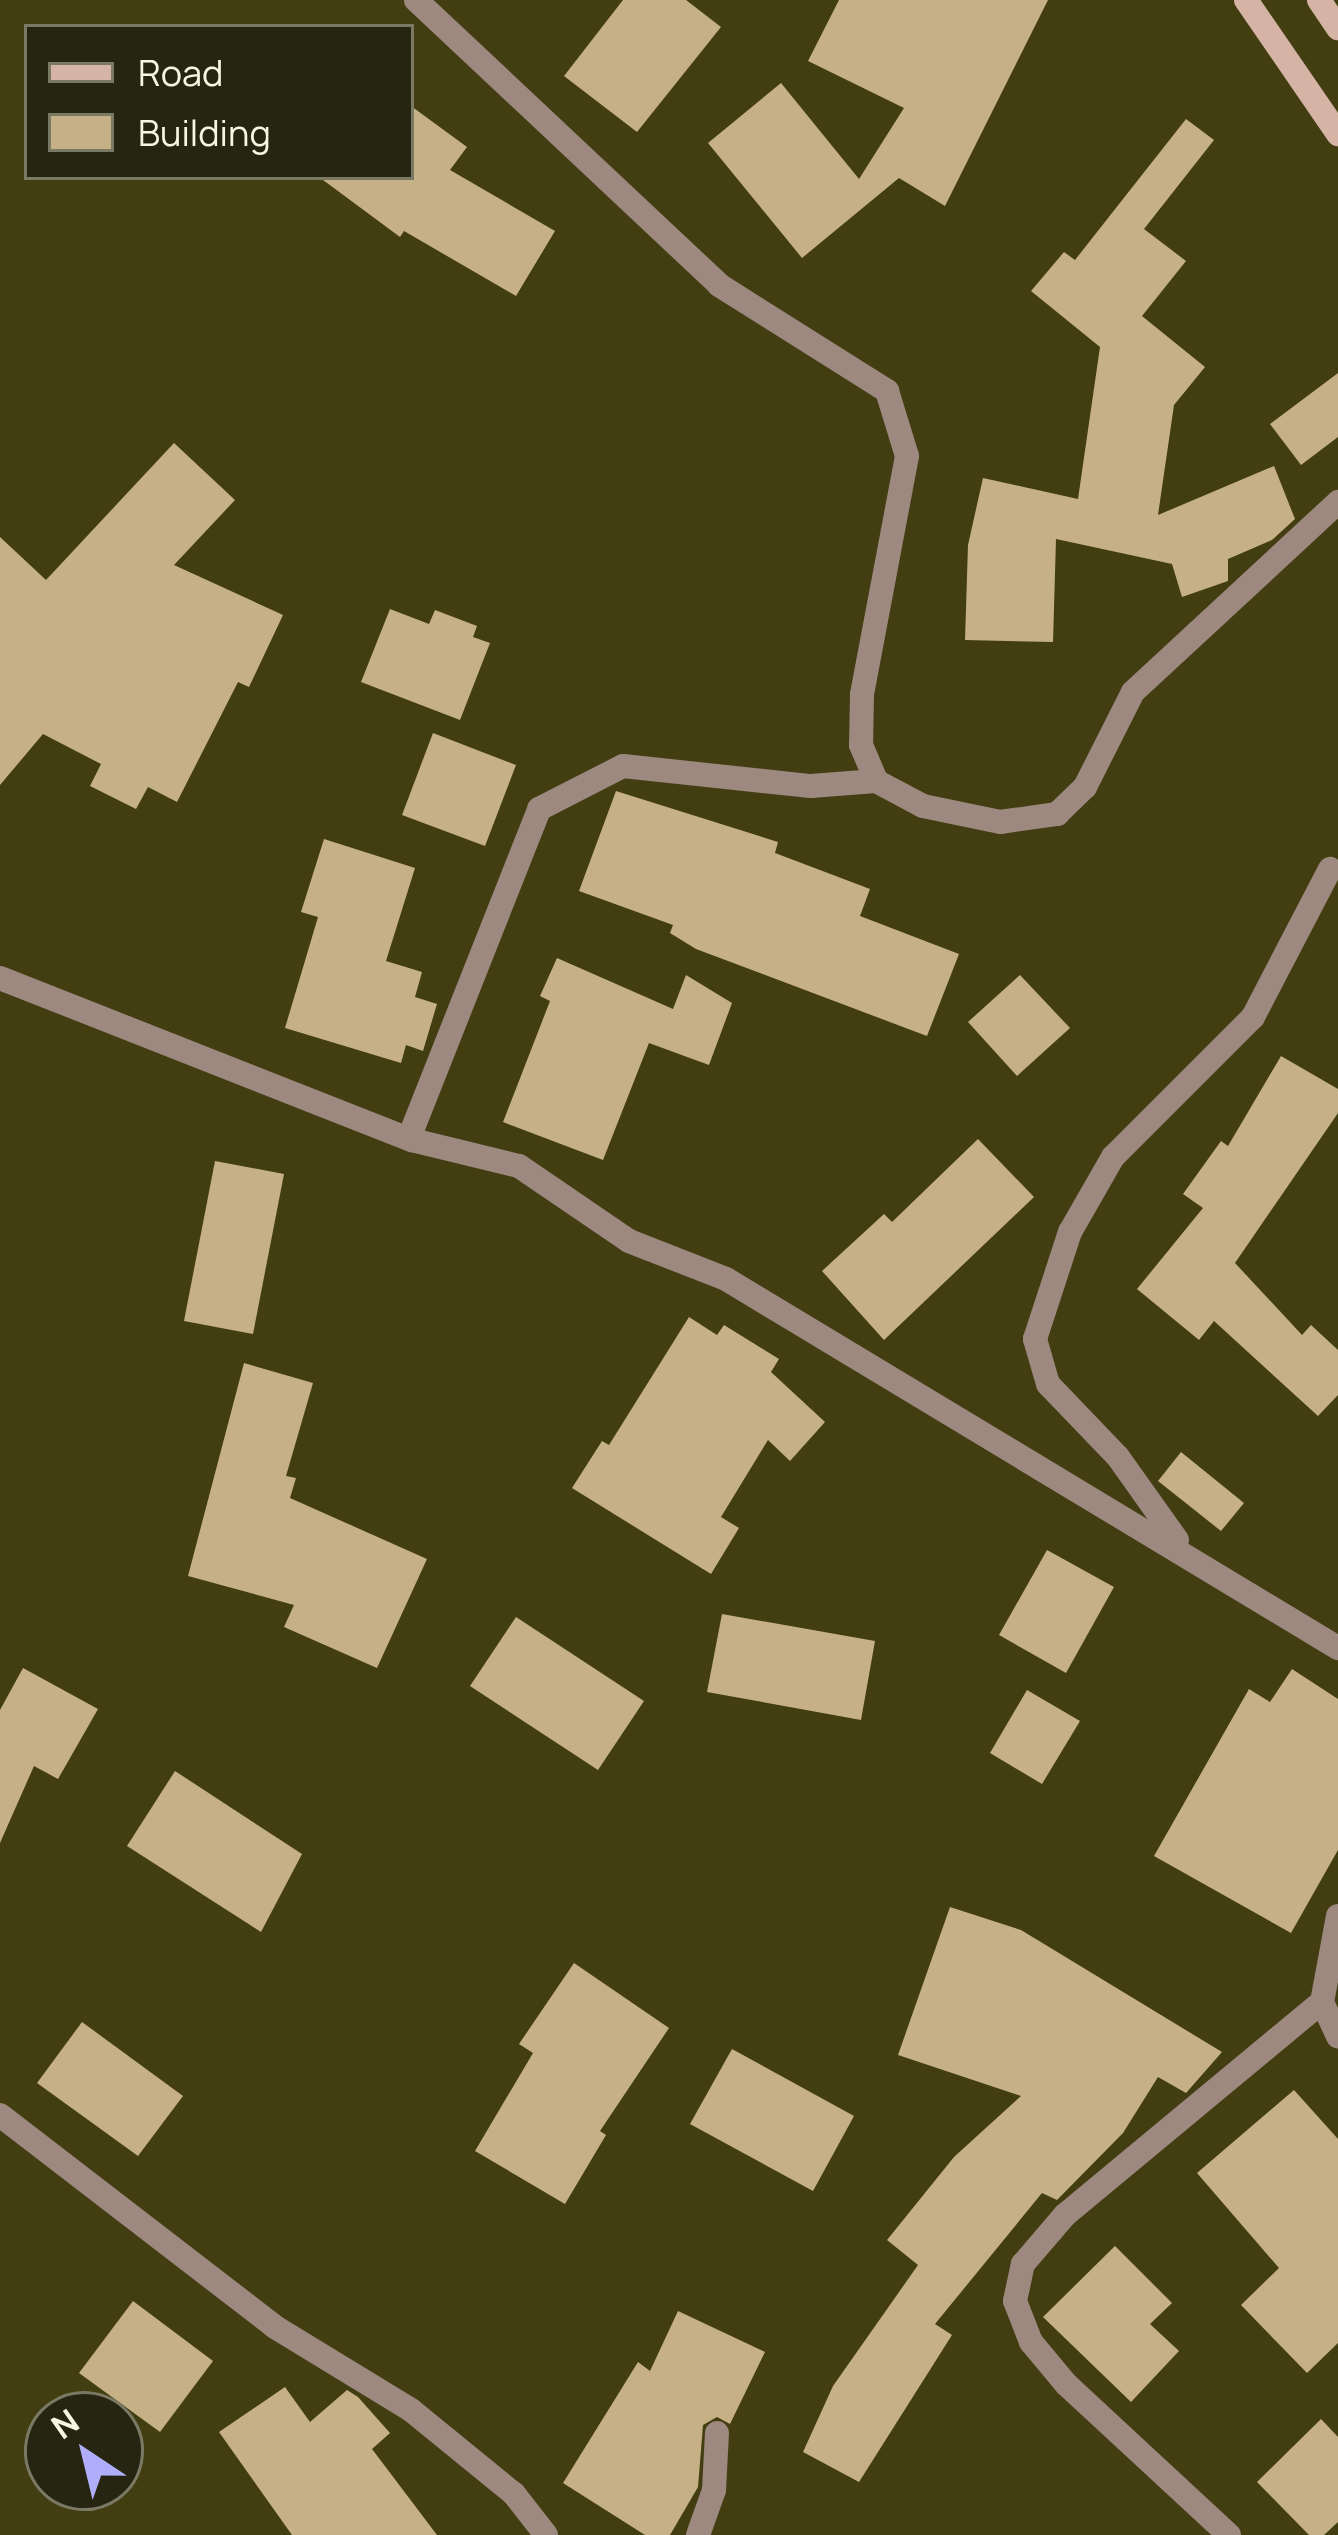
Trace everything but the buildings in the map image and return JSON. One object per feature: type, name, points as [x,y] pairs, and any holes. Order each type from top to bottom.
[{"type":"main road","points":[[1246,0],[1338,134]]},
{"type":"main road","points":[[1319,0],[1338,28]]},
{"type":"street","points":[[416,0],[718,285],[887,391],[907,456],[862,695],[861,745],[876,781]]},
{"type":"street","points":[[409,1138],[538,809],[622,766],[811,786],[876,781],[923,806],[1000,823],[1057,814],[1085,787],[1133,692],[1338,502]]},
{"type":"street","points":[[1182,1547],[1118,1457],[1048,1384],[1035,1339],[1070,1232],[1113,1157],[1253,1017],[1330,869]]},
{"type":"street","points":[[0,978],[409,1138],[519,1166],[629,1241],[726,1279],[1182,1547],[1338,1648]]},
{"type":"street","points":[[1338,1916],[1322,2002],[1338,2036]]},
{"type":"street","points":[[1228,2535],[1066,2384],[1031,2342],[1016,2301],[1022,2264],[1065,2215],[1322,2002]]},
{"type":"street","points":[[0,2115],[274,2327],[412,2410],[514,2494],[546,2535]]},
{"type":"street","points":[[698,2535],[714,2490],[717,2433]]}]
